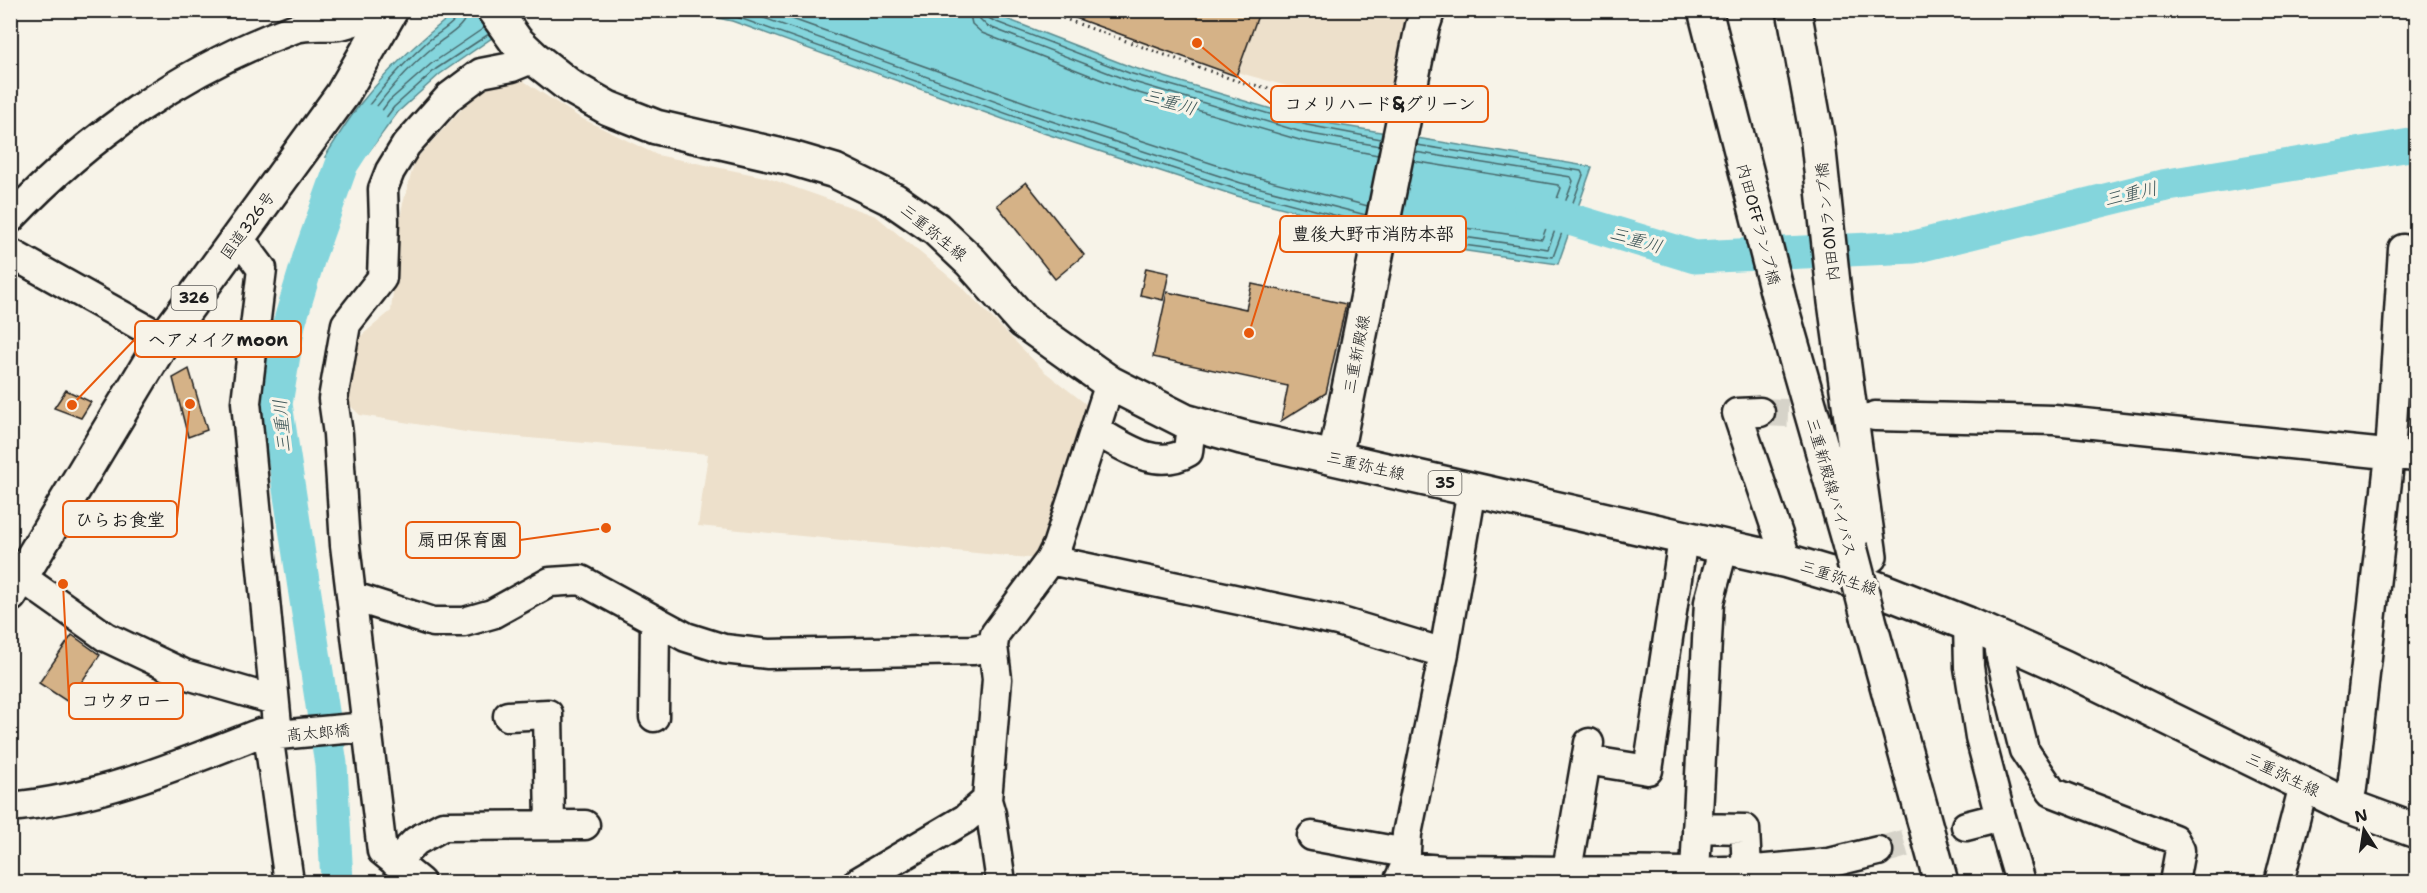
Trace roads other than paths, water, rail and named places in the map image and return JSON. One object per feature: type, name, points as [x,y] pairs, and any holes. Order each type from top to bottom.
[{"type":"main road","name":"国道326号","points":[[22,590],[164,339],[342,95],[391,10]]},
{"type":"main road","name":"三重弥生線","points":[[494,10],[516,41],[531,55],[588,98],[630,118],[656,127],[791,158],[835,171],[894,200],[936,230],[962,254],[1023,321],[1110,384],[1191,423],[1240,437],[1787,561],[1871,586],[1998,637],[2348,806],[2416,831]]},
{"type":"main road","name":"三重新殿線","points":[[1335,458],[1422,28],[1428,10]]},
{"type":"main road","name":"内田OFFランプ橋","points":[[1705,10],[1780,303]]},
{"type":"main road","name":"内田ONランプ橋","points":[[1794,10],[1818,142],[1835,302]]},
{"type":"main road","name":"三重新殿線バイパス","points":[[1835,302],[1860,551]]},
{"type":"main road","name":"三重新殿線バイパス","points":[[1780,303],[1860,551],[1894,707],[1941,882]]},
{"type":"street","points":[[10,219],[99,139],[156,96],[212,64],[296,27],[340,25],[382,10]]},
{"type":"street","points":[[420,882],[382,851],[362,728],[345,545],[338,434],[333,399],[346,324],[382,278],[383,189],[390,171],[406,145],[448,97],[481,73],[512,66],[531,55]]},
{"type":"street","points":[[247,249],[262,269],[246,402],[274,700],[273,735],[289,882]]},
{"type":"street","points":[[2348,806],[2403,456],[2403,249]]},
{"type":"street","points":[[10,253],[164,339]]},
{"type":"street","points":[[1001,882],[987,800],[997,679],[993,646],[995,634],[1050,560],[1057,546],[1110,384]]},
{"type":"street","points":[[1760,412],[1737,413],[1787,561]]},
{"type":"street","points":[[1875,416],[2054,420],[2403,456]]},
{"type":"street","points":[[1095,430],[1142,456],[1178,458],[1188,452],[1191,423]]},
{"type":"street","points":[[1403,867],[1407,834],[1444,653],[1473,489]]},
{"type":"street","points":[[1567,870],[1588,750],[1648,770],[1681,552],[1687,538]]},
{"type":"street","points":[[1695,872],[1709,602],[1724,546]]},
{"type":"street","points":[[1050,560],[1338,621],[1444,653]]},
{"type":"street","points":[[351,596],[433,622],[464,622],[492,615],[550,582],[581,580],[686,637],[724,649],[768,654],[973,650],[993,646]]},
{"type":"street","points":[[22,590],[106,637],[184,674],[274,700]]},
{"type":"street","points":[[654,717],[655,620]]},
{"type":"street","points":[[1968,624],[1969,667],[1980,737],[2020,882]]},
{"type":"street","points":[[1998,637],[2024,750],[2052,792],[2174,839],[2180,850],[2174,882]]},
{"type":"street","points":[[508,716],[548,714],[550,825]]},
{"type":"street","name":"髙太郎橋","points":[[10,807],[45,804],[154,775],[260,733],[273,735],[362,728]]},
{"type":"street","points":[[2279,882],[2304,785]]},
{"type":"street","points":[[858,882],[965,819],[987,800]]},
{"type":"street","points":[[1966,826],[2001,817]]},
{"type":"street","points":[[395,862],[416,841],[442,826],[585,825]]},
{"type":"street","points":[[1697,828],[1745,829],[1752,874]]},
{"type":"street","points":[[1312,836],[1403,867],[1443,876],[1523,876],[1567,870],[1611,877],[1662,877],[1695,872],[1752,874],[1829,863],[1878,851]]},
{"type":"water","points":[[457,11],[531,11],[440,74],[398,112],[364,158],[325,157],[356,109],[372,90],[394,66]]},
{"type":"water","points":[[684,11],[986,11],[1131,67],[1308,120],[1592,167],[1558,264],[1432,246],[1237,196],[1025,127],[732,21]]},
{"type":"waterway","name":"三重川","points":[[337,882],[331,764],[276,404],[289,324],[310,254],[342,164],[370,121]]},
{"type":"waterway","name":"三重川","points":[[1530,207],[1695,257],[1914,247],[2162,186],[2416,144]]},
{"type":"tunnel","points":[[1760,412],[1872,416]]},
{"type":"tunnel","points":[[1878,851],[1966,826]]},
{"type":"railway","points":[[10,16],[22,10]]},
{"type":"place","name":"コメリハード&グリーン","points":[[1197,43]]},
{"type":"place","name":"豊後大野市消防本部","points":[[1249,333]]},
{"type":"place","name":"ひらお食堂","points":[[190,404]]},
{"type":"place","name":"ヘアメイクmoon","points":[[72,405]]},
{"type":"place","name":"扇田保育園","points":[[606,528]]},
{"type":"place","name":"コウタロー","points":[[63,584]]}]
